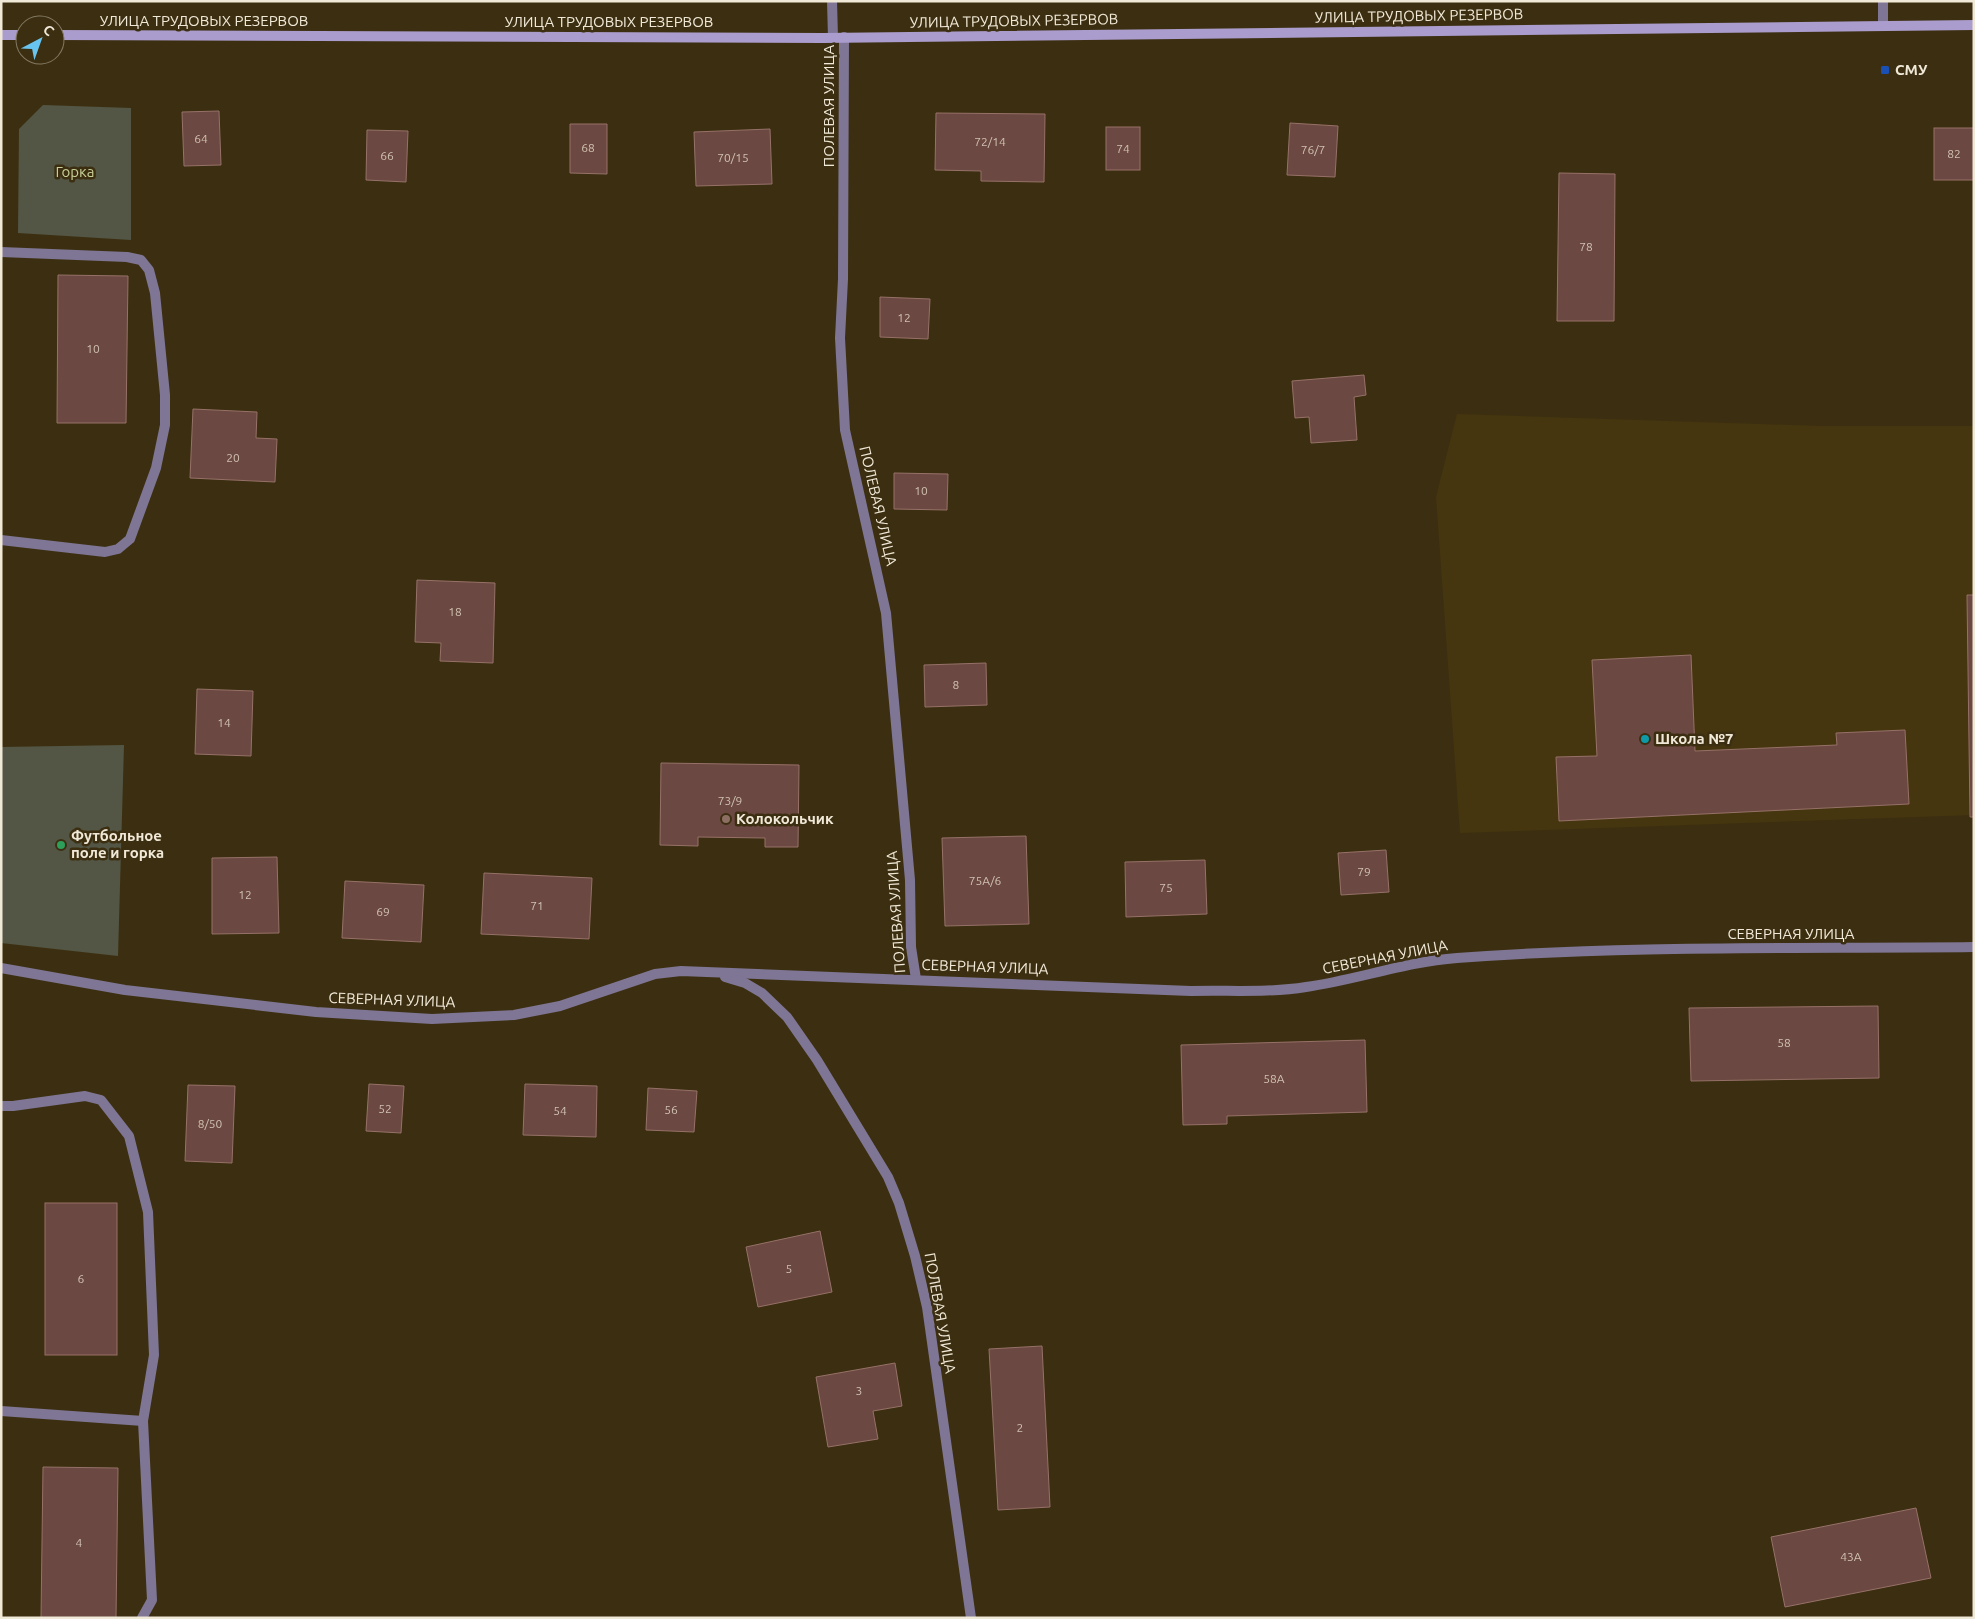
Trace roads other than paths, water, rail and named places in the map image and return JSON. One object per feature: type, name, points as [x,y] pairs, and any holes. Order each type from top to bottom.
[{"type":"main road","name":"УЛИЦА ТРУДОВЫХ РЕЗЕРВОВ","points":[[65,35],[833,38],[1974,25]]},
{"type":"main road","points":[[1,35],[15,35]]},
{"type":"street","name":"ПОЛЕВАЯ УЛИЦА","points":[[832,1],[833,38]]},
{"type":"street","points":[[1883,1],[1883,26]]},
{"type":"street","name":"ПОЛЕВАЯ УЛИЦА","points":[[844,37],[843,279],[840,338],[845,430],[886,614],[910,880],[911,947],[916,980]]},
{"type":"street","points":[[1,252],[127,256],[141,260],[150,270],[155,293],[165,395],[165,425],[156,468],[130,539],[118,549],[105,552],[1,540]]},
{"type":"street","name":"СЕВЕРНАЯ УЛИЦА","points":[[1,968],[135,991],[316,1012],[432,1019],[514,1015],[560,1006],[655,974],[682,971],[1191,991],[1258,990],[1305,987],[1441,959],[1477,956],[1610,950],[1974,947]]},
{"type":"street","name":"ПОЛЕВАЯ УЛИЦА","points":[[710,973],[745,983],[762,993],[786,1017],[817,1060],[888,1178],[899,1202],[916,1256],[927,1307],[971,1618]]},
{"type":"street","points":[[1,1106],[85,1096],[101,1100],[129,1136],[148,1212],[154,1354],[143,1421],[152,1600],[142,1618]]},
{"type":"street","points":[[1,1411],[143,1421]]},
{"type":"place","name":"СМУ","points":[[1885,70]]},
{"type":"place","name":"Школа №7","points":[[1645,739]]},
{"type":"place","name":"Колокольчик","points":[[726,819]]},
{"type":"place","name":"Футбольное поле и горка","points":[[61,845]]},
{"type":"park label","name":"Горка","points":[[75,172]]}]
